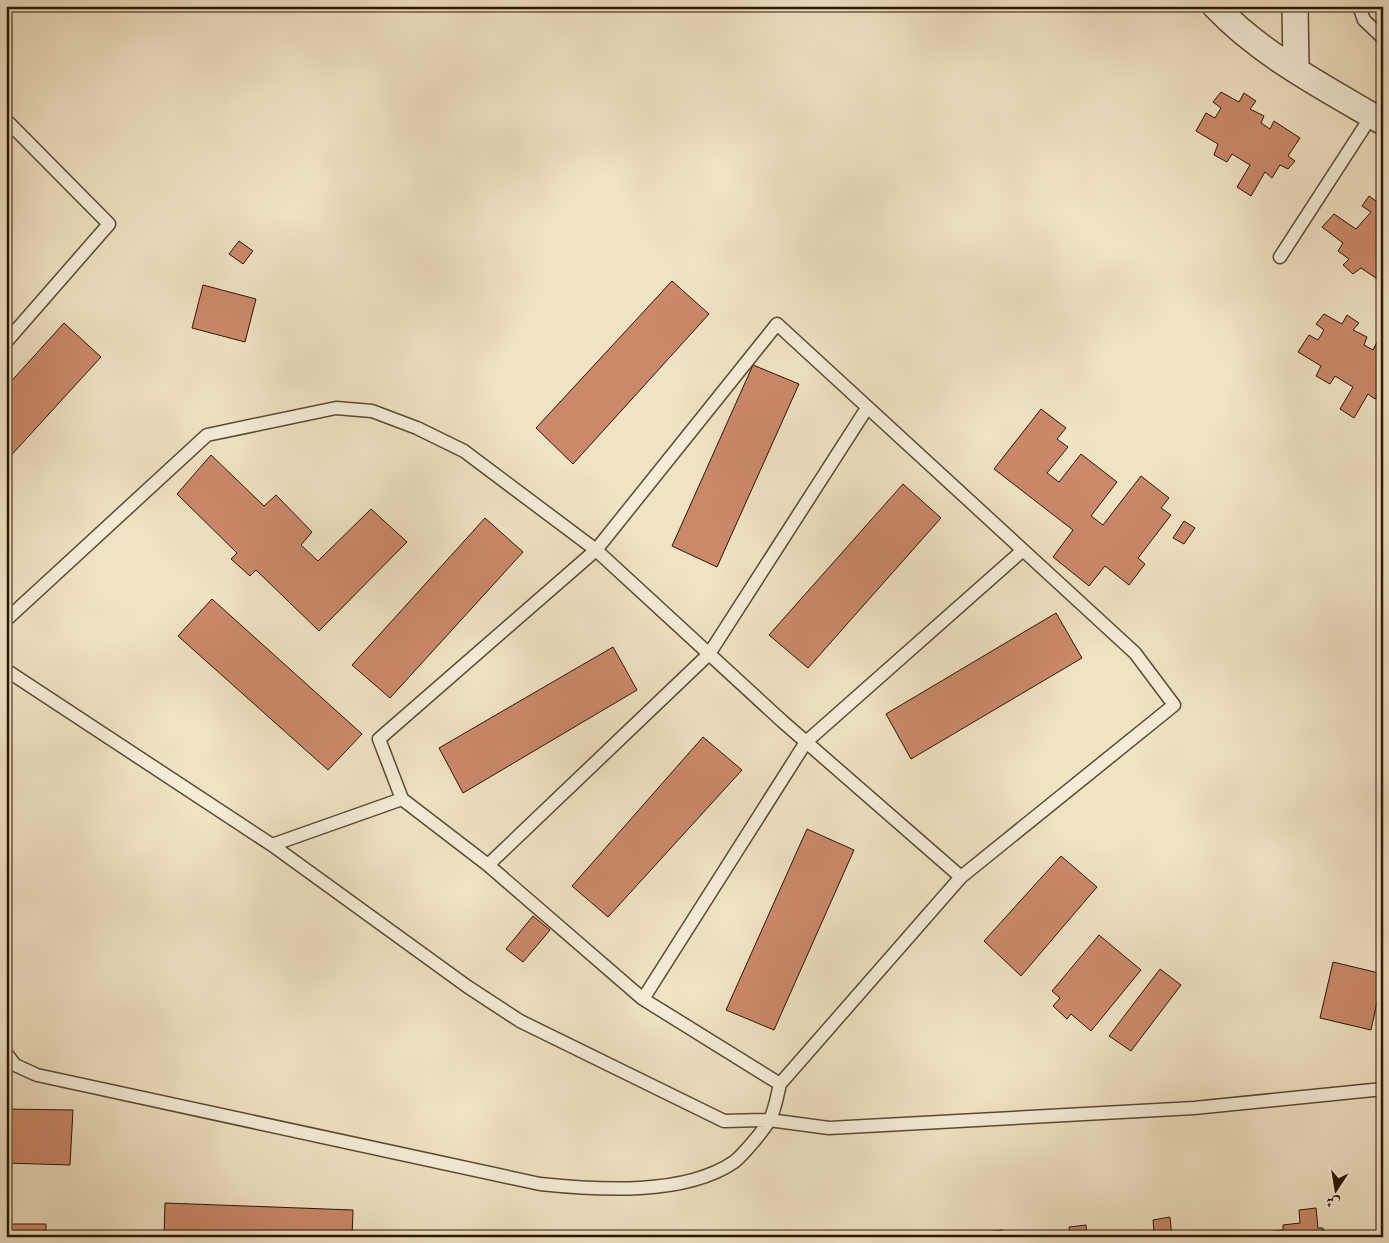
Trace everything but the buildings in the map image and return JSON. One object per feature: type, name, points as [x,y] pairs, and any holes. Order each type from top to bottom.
[{"type":"street","points":[[1215,6],[1234,27],[1296,69],[1377,118]]},
{"type":"street","points":[[1294,6],[1296,69]]},
{"type":"lane","points":[[1359,6],[1364,20],[1383,38]]},
{"type":"lane","points":[[1280,257],[1377,118]]},
{"type":"lane","points":[[6,120],[109,224],[6,342]]},
{"type":"lane","points":[[6,1053],[15,1065],[37,1075],[540,1184],[588,1189],[635,1189],[700,1179],[735,1161],[769,1120],[780,1084],[961,877],[1174,705],[1135,653],[777,324],[596,550],[378,739],[402,799],[488,865],[644,999],[780,1084]]},
{"type":"lane","points":[[6,620],[207,434],[336,408],[372,412],[417,428],[464,451],[596,550],[806,742],[961,877]]},
{"type":"lane","points":[[488,865],[709,654],[868,408]]},
{"type":"lane","points":[[644,999],[806,742],[1022,550]]},
{"type":"lane","points":[[6,670],[272,845],[468,987],[520,1021],[724,1121],[769,1120],[839,1128],[1194,1108],[1383,1089]]},
{"type":"lane","points":[[272,845],[402,799]]}]
